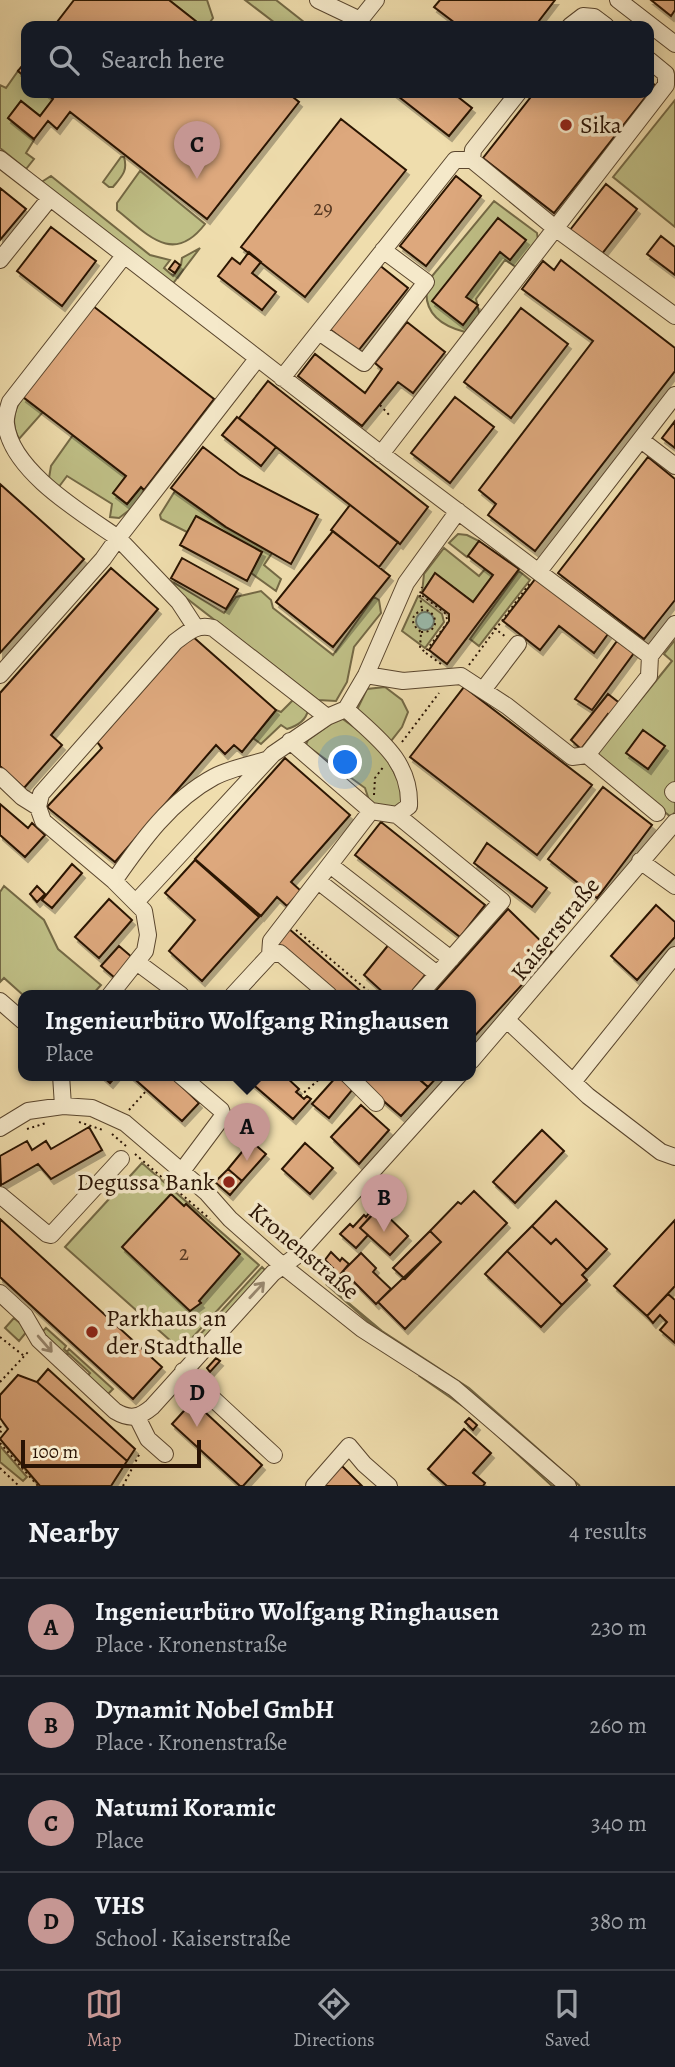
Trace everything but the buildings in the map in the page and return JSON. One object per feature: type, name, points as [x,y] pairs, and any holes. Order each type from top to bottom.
[{"type":"street","points":[[318,0],[360,20],[376,0]]},
{"type":"street","points":[[618,0],[645,21]]},
{"type":"street","points":[[576,21],[583,16],[598,21]]},
{"type":"street","points":[[654,28],[675,44]]},
{"type":"street","points":[[381,454],[666,85],[666,74],[654,64]]},
{"type":"street","points":[[472,160],[473,150],[514,98]]},
{"type":"street","points":[[0,159],[381,454],[650,656]]},
{"type":"street","points":[[282,378],[455,160],[472,160],[555,228],[675,316]]},
{"type":"street","points":[[0,260],[50,198]]},
{"type":"street","points":[[319,332],[364,363],[426,282],[383,250]]},
{"type":"street","points":[[124,257],[13,396],[5,422],[10,441],[45,486],[118,538],[179,603],[196,628]]},
{"type":"street","points":[[0,675],[95,568],[257,359]]},
{"type":"street","points":[[539,571],[675,395]]},
{"type":"street","points":[[640,440],[675,466]]},
{"type":"street","points":[[136,902],[268,759],[290,741],[327,717],[345,709],[366,675],[406,583],[458,511]]},
{"type":"street","points":[[366,675],[403,681],[461,676],[572,757],[587,755],[649,676],[650,656],[675,624]]},
{"type":"street","points":[[114,990],[145,951],[148,935],[144,911],[114,881],[43,821],[38,807],[41,794],[175,642],[196,628],[213,628],[327,717]]},
{"type":"street","points":[[483,690],[519,644]]},
{"type":"street","points":[[345,709],[393,752],[410,790],[409,806],[397,815]]},
{"type":"street","points":[[290,741],[371,811],[397,815],[502,901],[424,990]]},
{"type":"street","points":[[587,755],[657,813]]},
{"type":"street","points":[[114,881],[140,844],[192,791],[216,776],[268,759]]},
{"type":"street","points":[[0,776],[22,797],[38,807]]},
{"type":"street","points":[[270,955],[271,941],[371,811]]},
{"type":"street","name":"Kaiserstraße","points":[[476,1056],[674,823]]},
{"type":"street","points":[[640,861],[675,886]]},
{"type":"street","points":[[330,865],[451,959]]},
{"type":"street","points":[[318,881],[438,974]]},
{"type":"street","points":[[368,920],[380,904]]},
{"type":"street","points":[[238,990],[270,955],[280,953],[322,990]]},
{"type":"street","points":[[573,1082],[675,955]]},
{"type":"street","points":[[138,963],[173,990]]},
{"type":"street","points":[[0,1001],[18,1017]]},
{"type":"street","points":[[508,1021],[573,1082],[661,1152],[675,1157]]},
{"type":"street","points":[[61,1081],[63,1106]]},
{"type":"street","points":[[182,1171],[223,1116],[220,1110],[187,1081]]},
{"type":"street","points":[[354,1081],[376,1103]]},
{"type":"street","points":[[0,1293],[18,1301],[39,1340],[115,1411],[125,1417],[141,1415],[273,1273],[295,1257],[453,1081]]},
{"type":"street","name":"Kronenstraße","points":[[0,1128],[28,1111],[63,1106],[92,1108],[125,1123],[207,1193],[230,1219],[283,1266],[387,1347],[454,1388],[568,1486]]},
{"type":"street","points":[[0,1195],[51,1235],[121,1159]]},
{"type":"street","points":[[184,1371],[274,1455]]},
{"type":"street","points":[[141,1415],[148,1438],[165,1454]]},
{"type":"street","points":[[314,1486],[349,1446],[357,1458],[389,1486]]},
{"type":"path","points":[[380,405],[396,423]]},
{"type":"path","points":[[467,668],[498,622],[539,571]]},
{"type":"path","points":[[422,583],[422,610]]},
{"type":"path","points":[[420,594],[445,613],[448,622],[425,652],[420,648],[421,632]]},
{"type":"path","points":[[422,610],[431,612],[436,623],[427,632],[421,632],[415,628],[414,616],[422,610]]},
{"type":"path","points":[[290,924],[367,990]]},
{"type":"path","points":[[300,1096],[317,1081]]},
{"type":"path","points":[[127,1112],[147,1090]]},
{"type":"path","points":[[19,1133],[51,1122]]},
{"type":"path","points":[[77,1122],[110,1132],[218,1225]]},
{"type":"path","points":[[0,1337],[24,1357]]},
{"type":"path","points":[[0,1382],[39,1340]]},
{"type":"path","points":[[0,1426],[0,1433]]},
{"type":"path","points":[[123,1486],[148,1438]]},
{"type":"path","points":[[0,1443],[38,1486]]},
{"type":"path","points":[[0,1468],[19,1486]]},
{"type":"path","points":[[28,1485],[33,1480]]},
{"type":"green space","points":[[169,0],[207,0],[213,18],[211,21],[196,21]]},
{"type":"green space","points":[[245,0],[276,0],[303,21],[272,21]]},
{"type":"green space","points":[[18,71],[21,74],[21,98],[53,99],[40,116],[21,101],[8,118],[34,140],[26,153],[34,159],[26,169],[0,148],[0,85],[6,88]]},
{"type":"green space","points":[[675,100],[675,227],[613,177]]},
{"type":"green space","points":[[121,157],[124,157],[125,162],[123,173],[113,187],[109,187],[103,182]]},
{"type":"green space","points":[[140,171],[205,224],[193,236],[182,243],[160,242],[117,210],[117,203]]},
{"type":"green space","points":[[51,176],[150,255],[170,260],[164,268],[173,276],[181,265],[182,258],[200,248],[171,286],[40,183]]},
{"type":"green space","points":[[494,201],[537,233],[538,240],[519,269],[505,260],[476,299],[480,317],[465,332],[447,325],[434,315],[427,300],[428,281]]},
{"type":"green space","points":[[23,397],[43,412],[19,439],[14,417]]},
{"type":"green space","points":[[73,435],[126,476],[113,493],[127,504],[141,487],[144,490],[136,505],[119,518],[110,517],[112,504],[67,476],[58,488],[49,478],[51,466]]},
{"type":"green space","points":[[175,491],[225,527],[272,553],[264,565],[281,579],[276,591],[251,573],[262,552],[187,532],[161,519],[160,515]]},
{"type":"green space","points":[[458,534],[479,541],[467,557],[449,543]]},
{"type":"green space","points":[[444,548],[479,576],[485,569],[493,575],[473,602],[435,574],[422,593],[424,574]]},
{"type":"green space","points":[[519,571],[530,580],[479,646],[470,639]]},
{"type":"green space","points":[[168,579],[224,613],[236,597],[261,591],[271,600],[273,608],[333,655],[374,597],[379,600],[381,613],[354,647],[347,682],[336,701],[318,700],[172,587]]},
{"type":"green space","points":[[418,596],[442,614],[444,622],[425,648],[402,631]]},
{"type":"green space","points":[[675,640],[675,812],[671,817],[598,759],[599,751],[672,661],[664,654]]},
{"type":"green space","points":[[385,687],[402,700],[408,712],[402,727],[391,741],[355,714],[367,689]]},
{"type":"green space","points":[[295,698],[308,710],[298,725],[287,729],[281,725],[261,744],[253,738],[276,710],[281,712]]},
{"type":"green space","points":[[340,717],[380,746],[403,789],[403,804],[394,811],[378,807],[369,800],[365,788],[306,745],[308,740]]},
{"type":"green space","points":[[4,886],[44,920],[58,949],[101,985],[96,990],[18,991],[4,978],[0,982],[0,892]]},
{"type":"green space","points":[[142,1163],[259,1265],[181,1350],[65,1247]]},
{"type":"green space","points":[[262,1267],[266,1271],[195,1349],[183,1353]]},
{"type":"green space","points":[[326,1284],[382,1331],[469,1388],[580,1486],[477,1397],[381,1333]]},
{"type":"green space","points":[[14,1318],[28,1330],[19,1341],[5,1328]]},
{"type":"green space","points":[[46,1328],[66,1346],[64,1349],[67,1352],[69,1349],[113,1389],[105,1397],[85,1379],[90,1373],[68,1353],[63,1359],[42,1332]]},
{"type":"green space","points":[[421,1377],[426,1377],[444,1388],[558,1486],[552,1486],[474,1414]]},
{"type":"green space","points":[[0,1446],[27,1477],[23,1481],[0,1462]]},
{"type":"shaded area","points":[[425,612],[431,615],[434,621],[431,627],[425,630],[419,627],[416,621],[419,615]]},
{"type":"place","name":"Sika","points":[[566,125]]},
{"type":"place","name":"Natumi Koramic","points":[[197,179]]},
{"type":"place","name":"Ingenieurbüro Wolfgang Ringhausen","points":[[247,1161]]},
{"type":"place","name":"Degussa Bank","points":[[229,1182]]},
{"type":"place","name":"Dynamit Nobel GmbH","points":[[384,1232]]},
{"type":"place","name":"Parkhaus an der Stadthalle","points":[[92,1332]]},
{"type":"place","name":"VHS","points":[[197,1427]]}]
